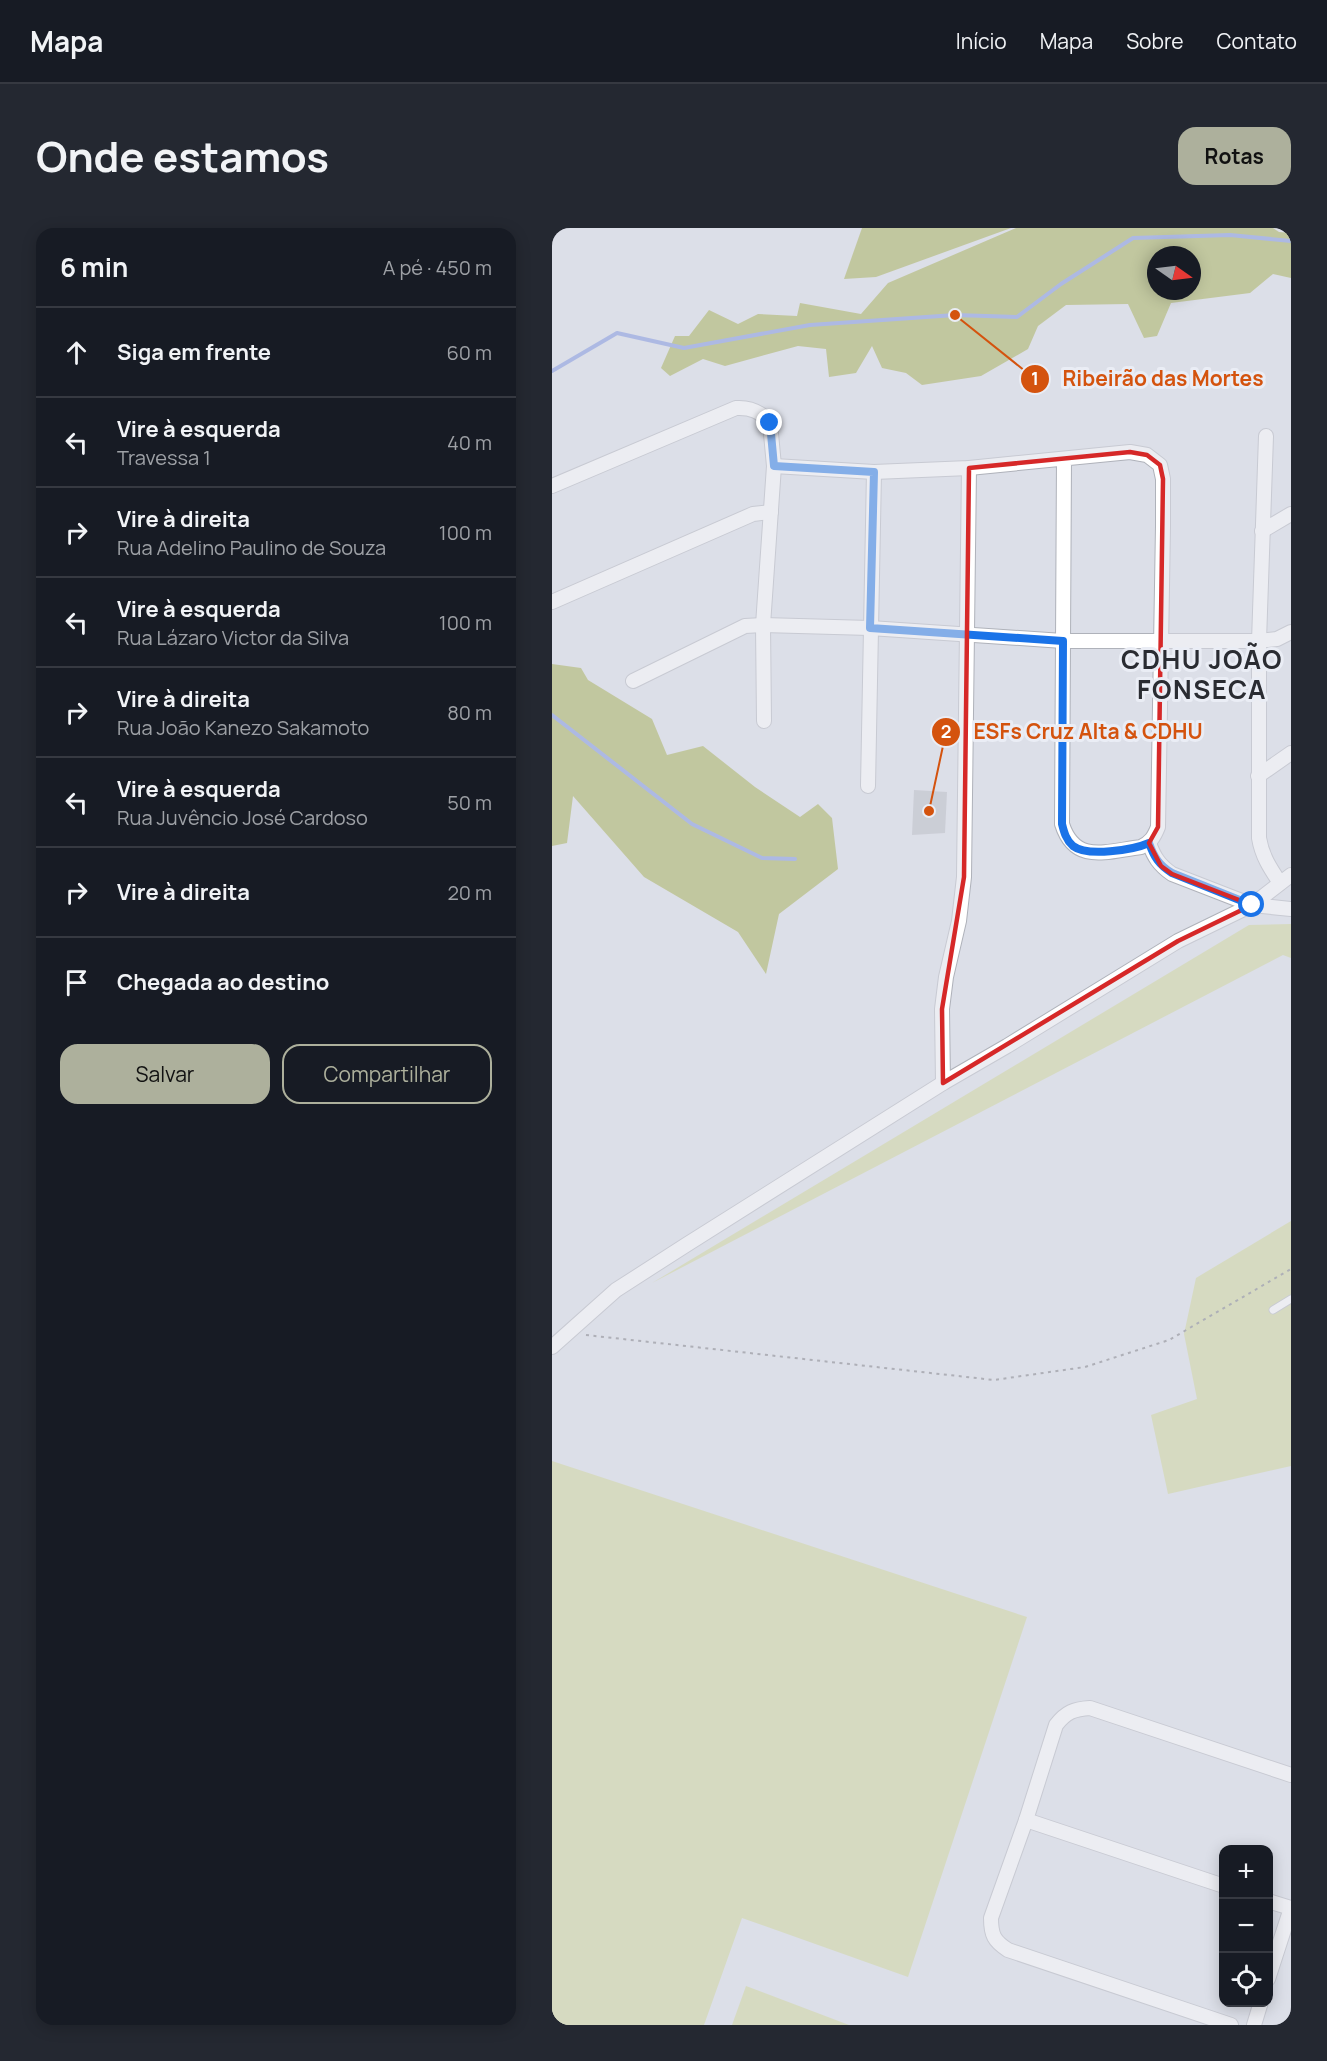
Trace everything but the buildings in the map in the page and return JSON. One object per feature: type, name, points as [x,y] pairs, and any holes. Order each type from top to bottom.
[{"type":"street","points":[[552,486],[736,408],[757,411],[770,423],[774,466],[764,625],[764,721]]},
{"type":"street","points":[[552,1347],[616,1290],[943,1083],[1178,941],[1252,905],[1286,879],[1268,867],[1258,838],[1259,640],[1266,436]]},
{"type":"street","points":[[774,466],[874,472],[969,468],[1130,452],[1147,455],[1160,465],[1163,478],[1158,827],[1152,839],[1152,854],[1161,866],[1172,873],[1252,905],[1291,909]]},
{"type":"street","points":[[1064,459],[1062,824],[1065,836],[1076,848],[1085,851],[1141,847],[1152,839]]},
{"type":"street","points":[[943,1083],[942,1009],[946,977],[959,921],[964,877],[969,468]]},
{"type":"street","points":[[868,786],[874,472]]},
{"type":"street","points":[[552,602],[753,514],[771,512]]},
{"type":"street","points":[[1262,531],[1291,514]]},
{"type":"street","points":[[633,681],[745,626],[870,628],[1063,641],[1259,640],[1277,639],[1291,632]]},
{"type":"street","points":[[1258,776],[1291,753]]},
{"type":"street","points":[[1231,2025],[1008,1950],[996,1942],[991,1931],[991,1918],[1026,1820],[1056,1725],[1064,1714],[1077,1708],[1090,1708],[1291,1775]]},
{"type":"street","points":[[1026,1820],[1219,1884]]},
{"type":"street","points":[[1273,1902],[1291,1908],[1273,1966]]},
{"type":"street","points":[[1254,2025],[1259,2007]]},
{"type":"lane","points":[[1273,1310],[1291,1299]]},
{"type":"path","points":[[568,1333],[994,1380],[1084,1367],[1169,1340],[1291,1269]]},
{"type":"highlighted area","points":[[1130,452],[1147,455],[1160,465],[1163,479],[1158,827],[1149,843],[1161,866],[1172,874],[1252,905],[1178,941],[943,1083],[942,1009],[964,877],[969,468]]},
{"type":"green space","points":[[862,228],[1011,228],[876,277],[844,279]]},
{"type":"green space","points":[[1016,228],[1273,228],[1279,232],[1291,233],[1291,278],[1273,274],[1250,293],[1201,299],[1201,246],[1147,246],[1147,300],[1195,300],[1171,303],[1157,336],[1144,338],[1128,304],[1066,305],[1038,326],[1028,349],[981,376],[922,385],[906,373],[882,368],[872,346],[856,373],[829,377],[826,349],[798,346],[725,366],[703,359],[670,376],[661,368],[675,336],[689,336],[709,310],[738,324],[758,314],[797,316],[800,303],[861,314],[888,283]]},
{"type":"green space","points":[[552,664],[581,668],[588,680],[652,719],[667,755],[703,746],[755,787],[800,817],[818,804],[832,818],[838,869],[779,914],[766,974],[738,932],[644,877],[573,796],[567,843],[552,846]]},
{"type":"green space","points":[[1291,924],[1291,958],[1283,955],[652,1283],[1249,925]]},
{"type":"green space","points":[[1291,1221],[1291,1466],[1168,1494],[1151,1415],[1197,1399],[1184,1334],[1196,1278]]},
{"type":"green space","points":[[552,1461],[1027,1617],[908,1977],[742,1918],[704,2025],[552,2025]]},
{"type":"green space","points":[[746,1986],[849,2025],[732,2025]]},
{"type":"waterway","points":[[552,371],[617,333],[684,348],[810,325],[955,315],[1017,317],[1061,284],[1133,238],[1230,235],[1291,241]]},
{"type":"waterway","points":[[552,715],[692,824],[762,858],[795,859]]},
{"type":"place","name":"Ribeirão das Mortes","points":[[955,315]]},
{"type":"place","name":"ESFs Cruz Alta & CDHU","points":[[929,811]]},
{"type":"district","name":"CDHU JOÃO FONSECA","points":[[1202,674]]},
{"type":"route","points":[[770,423],[774,466],[874,472],[870,628],[1063,641],[1062,824],[1070,844],[1085,851],[1096,852],[1141,847],[1149,843],[1152,854],[1161,866],[1172,873],[1252,905]]}]
